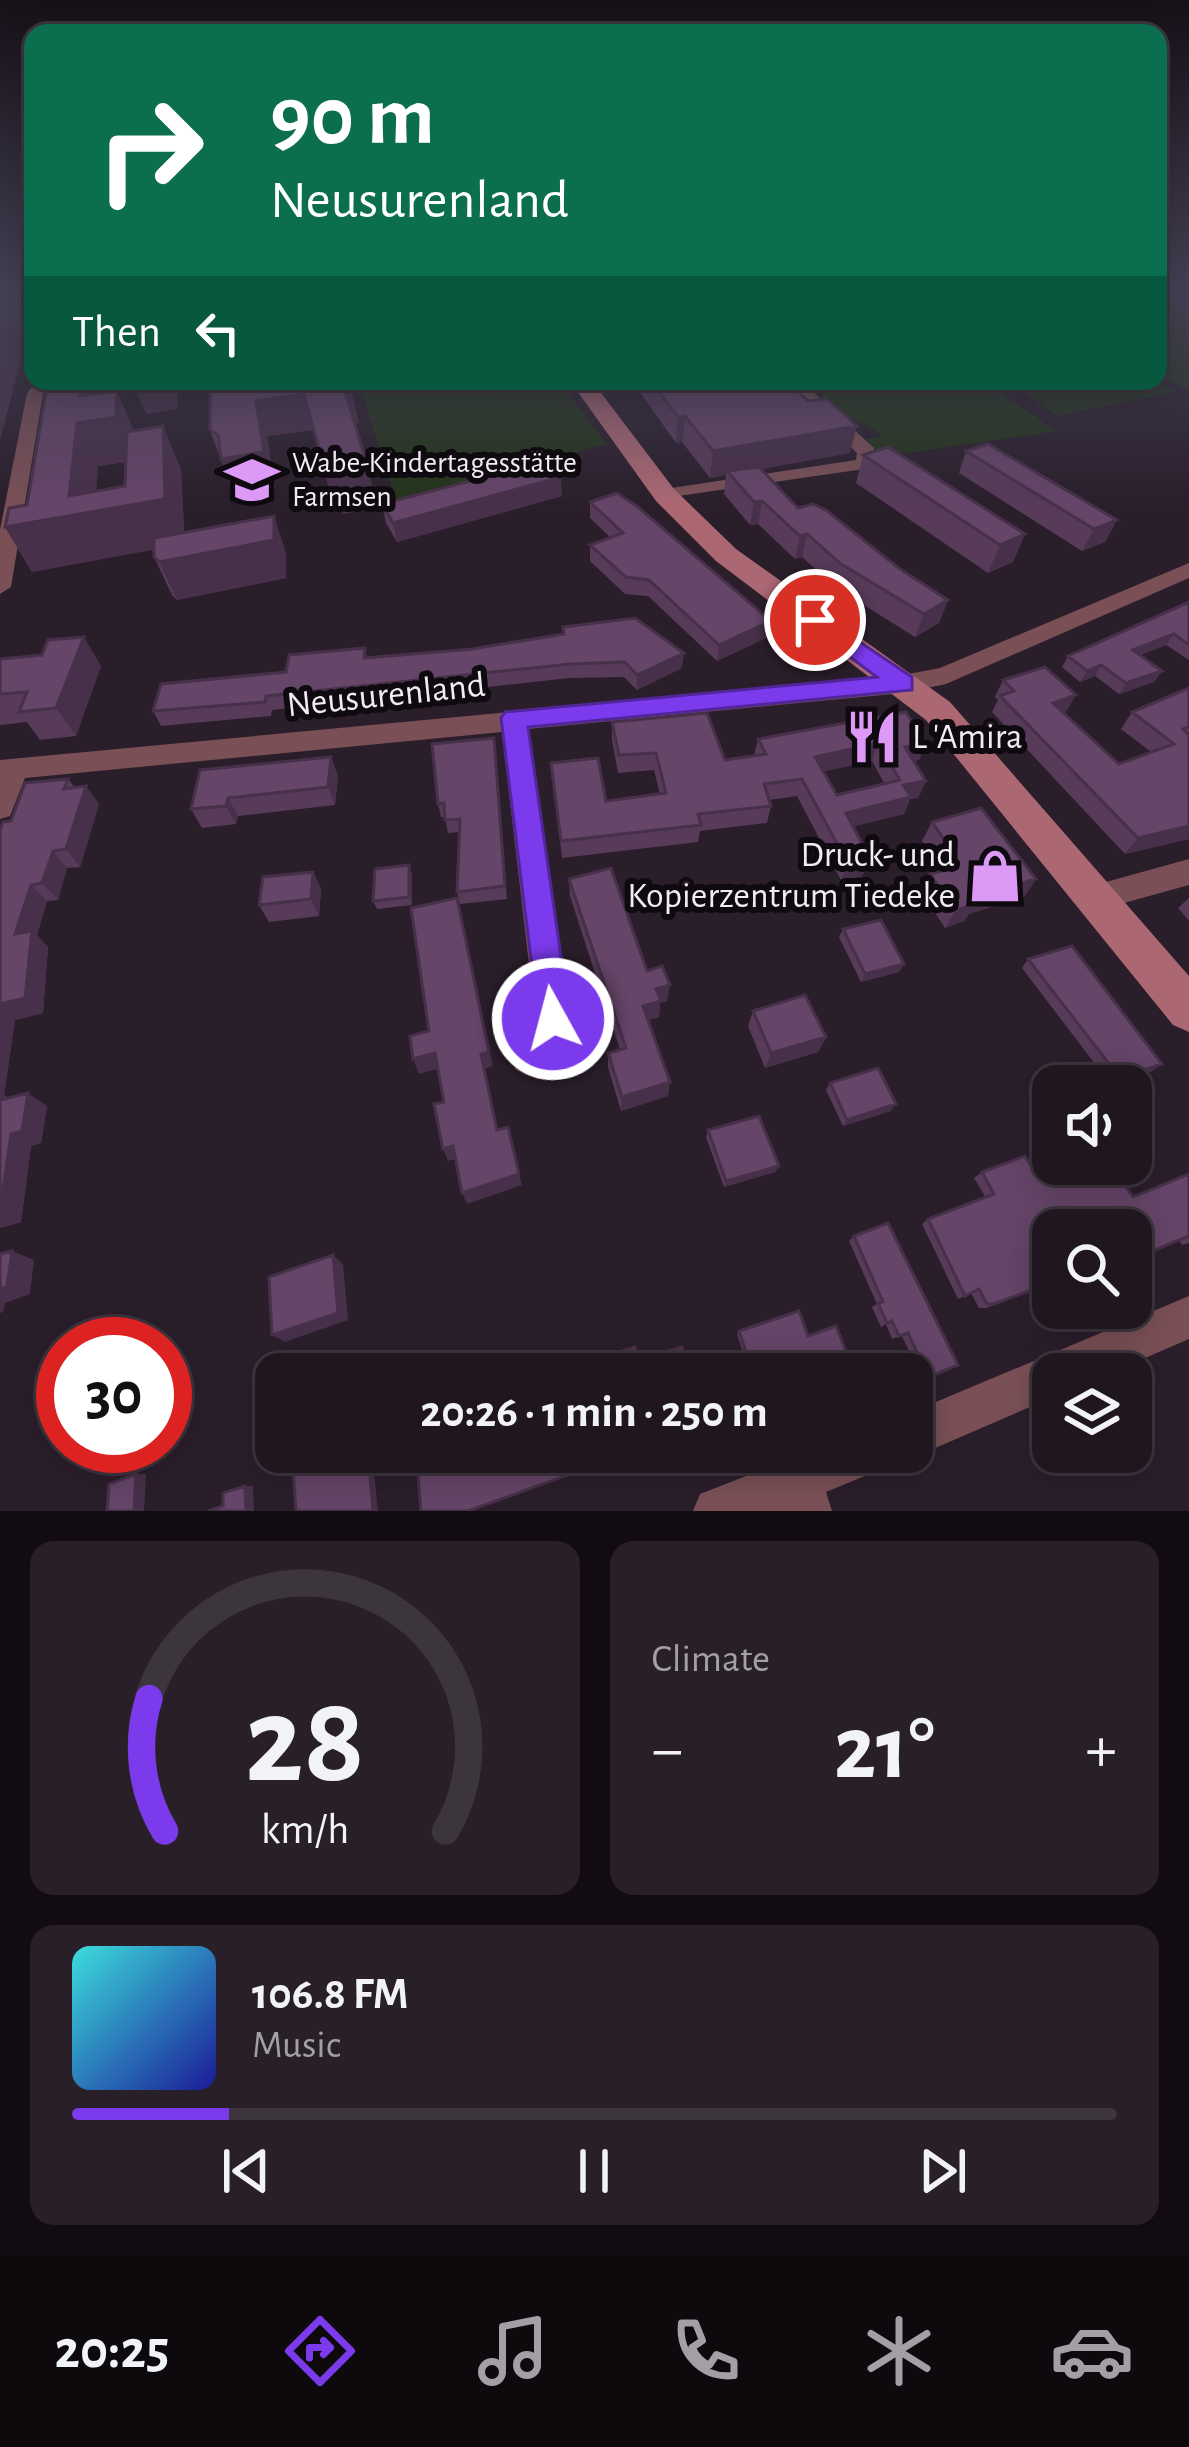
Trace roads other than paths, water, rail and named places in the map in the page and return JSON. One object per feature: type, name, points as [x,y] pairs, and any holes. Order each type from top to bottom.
[{"type":"main road","points":[[588,390],[664,495],[756,580],[938,711],[1189,1010]]},
{"type":"street","points":[[0,587],[38,390]]},
{"type":"street","points":[[664,495],[864,464],[867,452],[801,390]]},
{"type":"street","name":"Neusurenland","points":[[8,770],[903,684],[946,675],[1189,570]]},
{"type":"street","points":[[514,718],[553,1019],[529,1058]]},
{"type":"street","points":[[0,808],[8,770]]},
{"type":"street","points":[[1095,898],[1189,872]]},
{"type":"street","points":[[553,1019],[580,1044]]},
{"type":"street","points":[[1106,1353],[1189,1317]]},
{"type":"street","points":[[933,1426],[1032,1385]]},
{"type":"street","points":[[717,1511],[803,1495],[836,1473]]},
{"type":"place","name":"Wabe-Kindertagesstätte Farmsen","points":[[252,480]]},
{"type":"place","name":"L 'Amira","points":[[872,737]]},
{"type":"place","name":"Druck- und Kopierzentrum Tiedeke","points":[[995,876]]}]
